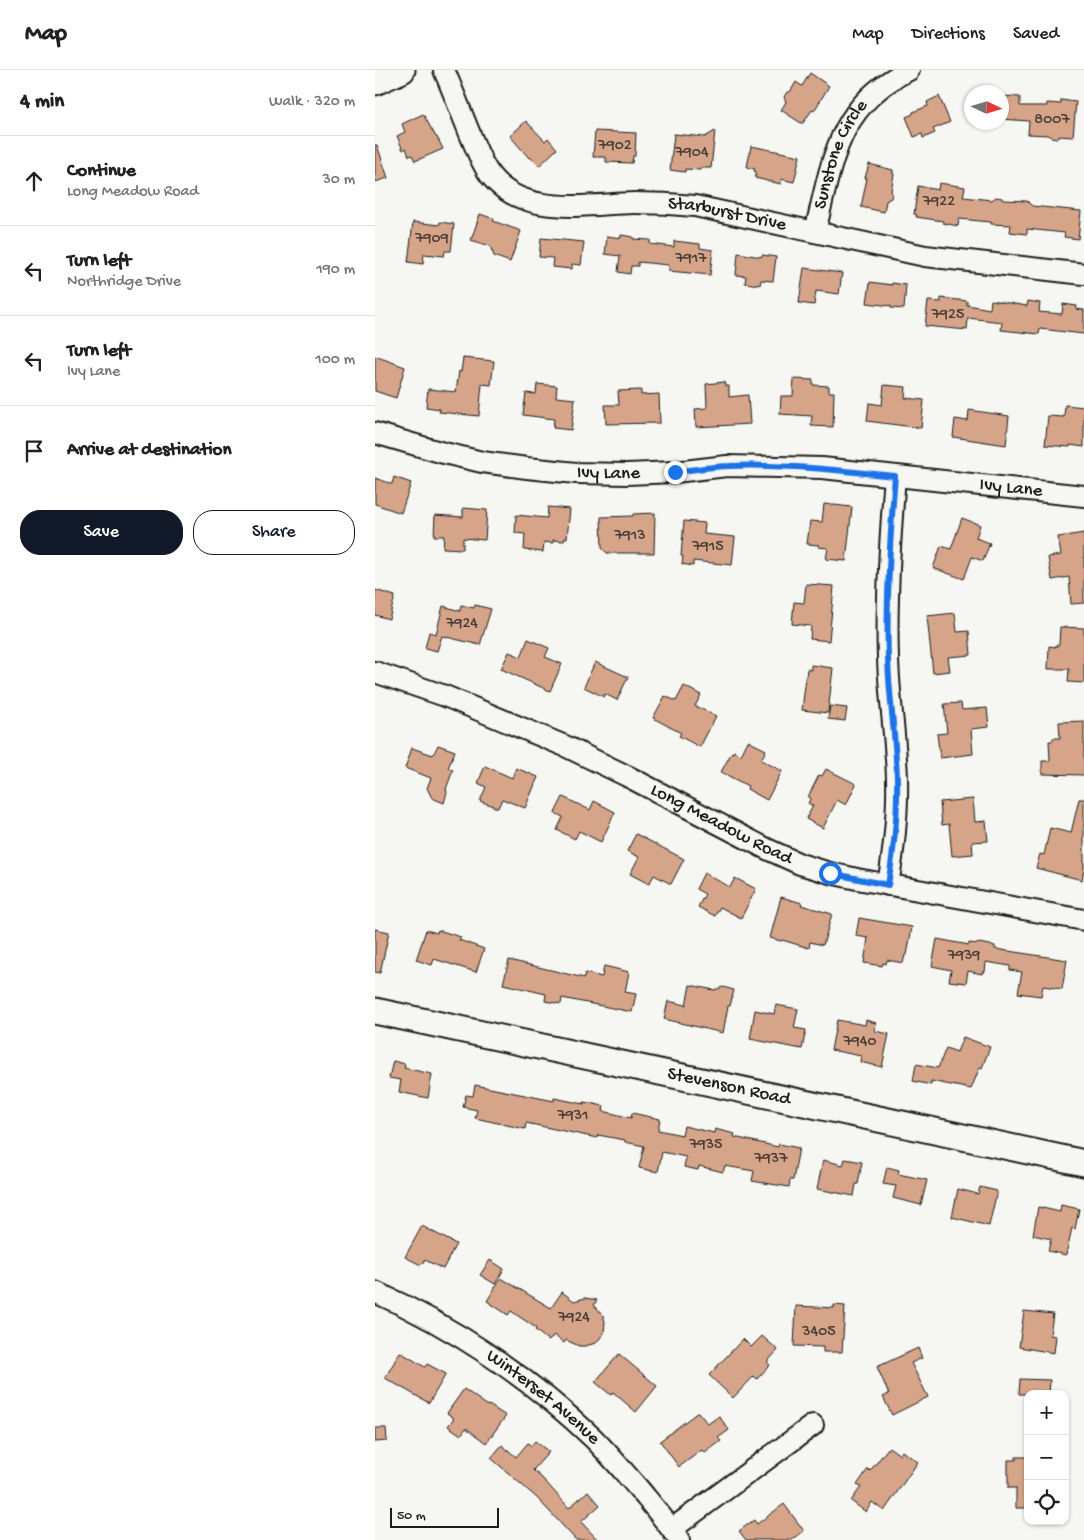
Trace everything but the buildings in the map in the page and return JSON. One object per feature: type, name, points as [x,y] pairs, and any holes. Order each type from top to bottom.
[{"type":"main road","points":[[375,82],[403,70]]},
{"type":"main road","name":"Stevenson Road","points":[[375,1011],[1084,1164]]},
{"type":"street","name":"Starburst Drive","points":[[444,70],[481,161],[491,176],[503,188],[515,195],[536,202],[560,206],[636,203],[695,206],[925,256],[1084,274]]},
{"type":"street","name":"Sunstone Circle","points":[[815,232],[834,155],[847,124],[862,103],[878,88],[909,70]]},
{"type":"street","name":"Ivy Lane","points":[[375,433],[482,462],[576,473],[627,474],[675,472],[727,466],[821,468],[1084,496]]},
{"type":"street","points":[[888,885],[897,813],[897,778],[891,703],[887,607],[895,476]]},
{"type":"street","name":"Long Meadow Road","points":[[375,672],[445,696],[565,746],[800,864],[830,873],[888,885],[1084,920]]},
{"type":"street","name":"Winterset Avenue","points":[[375,1292],[460,1337],[500,1363],[568,1415],[608,1454],[676,1535]]},
{"type":"street","points":[[676,1535],[813,1426]]},
{"type":"route","points":[[675,472],[727,466],[775,466],[821,468],[895,476],[887,607],[888,660],[897,778],[897,813],[888,885],[830,873]]}]
